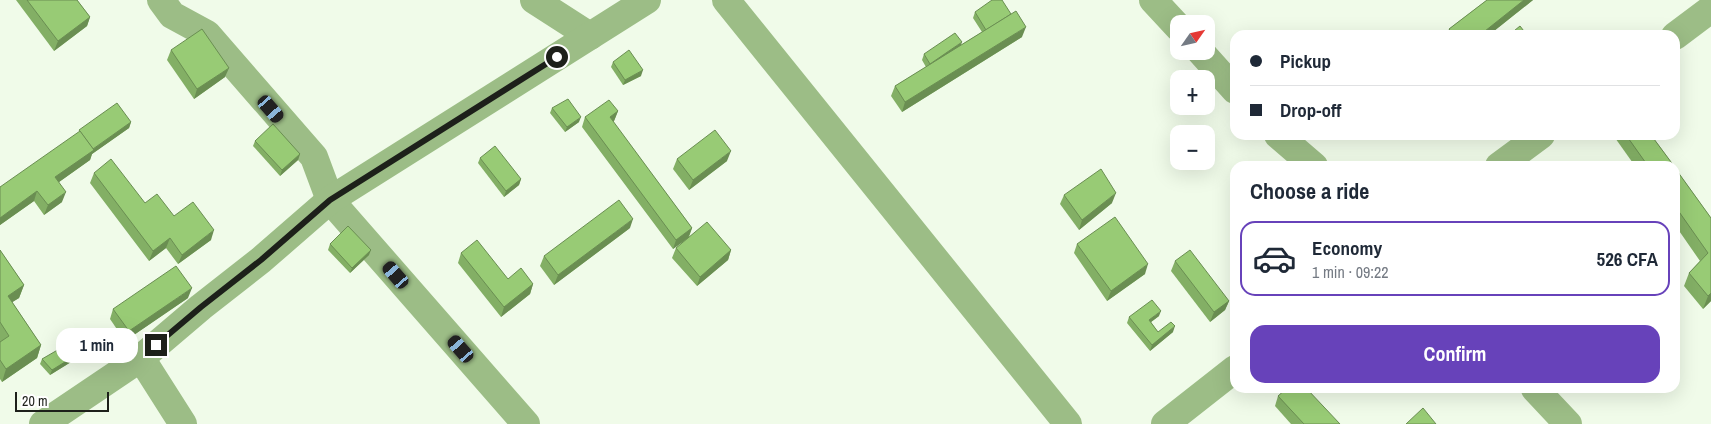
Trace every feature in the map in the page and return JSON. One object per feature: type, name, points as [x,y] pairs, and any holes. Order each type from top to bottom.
[{"type":"street","points":[[161,0],[172,15],[207,34],[314,157],[330,200],[526,424]]},
{"type":"street","points":[[534,0],[590,36]]},
{"type":"street","points":[[43,424],[141,358],[201,307],[261,260],[330,200],[647,0]]},
{"type":"street","points":[[726,0],[1068,424]]},
{"type":"street","points":[[1153,0],[1170,18]]},
{"type":"street","points":[[1680,32],[1711,8],[1704,0]]},
{"type":"street","points":[[1208,60],[1230,84]]},
{"type":"street","points":[[1284,140],[1308,161]]},
{"type":"street","points":[[1506,161],[1534,140]]},
{"type":"street","points":[[141,358],[183,424]]},
{"type":"street","points":[[1164,424],[1230,373]]},
{"type":"street","points":[[1539,393],[1568,424]]},
{"type":"building","points":[[27,0],[77,0],[90,17],[58,41]]},
{"type":"building","points":[[992,0],[1002,0],[1011,14],[986,30],[975,12]]},
{"type":"building","points":[[1487,0],[1524,0],[1486,30],[1449,29]]},
{"type":"building","points":[[1016,11],[1026,27],[905,102],[895,86]]},
{"type":"building","points":[[1520,26],[1523,30],[1515,30]]},
{"type":"building","points":[[202,29],[229,68],[197,89],[171,50]]},
{"type":"building","points":[[955,33],[962,42],[930,64],[924,54]]},
{"type":"building","points":[[629,50],[643,70],[625,80],[613,62]]},
{"type":"building","points":[[568,99],[581,117],[567,127],[552,108]]},
{"type":"building","points":[[609,100],[618,111],[610,117],[692,228],[676,240],[585,117]]},
{"type":"building","points":[[117,103],[131,122],[93,149],[79,130]]},
{"type":"building","points":[[273,124],[300,154],[282,170],[255,141]]},
{"type":"building","points":[[715,130],[731,151],[693,180],[677,159]]},
{"type":"building","points":[[80,131],[94,150],[55,177],[66,192],[48,205],[37,191],[0,218],[0,187]]},
{"type":"building","points":[[1630,140],[1655,140],[1670,161],[1644,161]]},
{"type":"building","points":[[495,146],[521,179],[506,191],[480,158]]},
{"type":"building","points":[[111,159],[145,203],[157,194],[174,216],[193,202],[214,230],[182,255],[170,238],[153,251],[94,173]]},
{"type":"building","points":[[1101,169],[1116,193],[1082,220],[1064,195]]},
{"type":"building","points":[[1680,175],[1711,218],[1711,293],[1708,296],[1689,273],[1708,253],[1680,213]]},
{"type":"building","points":[[619,200],[633,219],[558,275],[544,256]]},
{"type":"building","points":[[1115,217],[1148,264],[1111,291],[1077,244]]},
{"type":"building","points":[[707,222],[731,250],[700,277],[676,248]]},
{"type":"building","points":[[348,226],[371,250],[352,268],[330,244]]},
{"type":"building","points":[[477,240],[508,279],[521,268],[533,284],[504,307],[461,253]]},
{"type":"building","points":[[0,250],[24,285],[8,296],[41,345],[6,369],[0,360],[0,342],[9,336],[0,322]]},
{"type":"building","points":[[1190,250],[1229,301],[1214,312],[1175,261]]},
{"type":"building","points":[[176,266],[192,288],[129,331],[113,309]]},
{"type":"building","points":[[1152,300],[1161,311],[1149,320],[1158,332],[1171,322],[1175,326],[1152,345],[1129,317]]},
{"type":"building","points":[[87,333],[94,344],[52,370],[42,359]]},
{"type":"building","points":[[1281,393],[1311,393],[1340,424],[1304,424],[1278,396]]},
{"type":"building","points":[[1423,408],[1436,424],[1406,424]]},
{"type":"route","points":[[156,345],[261,260],[330,200],[557,57]]}]
